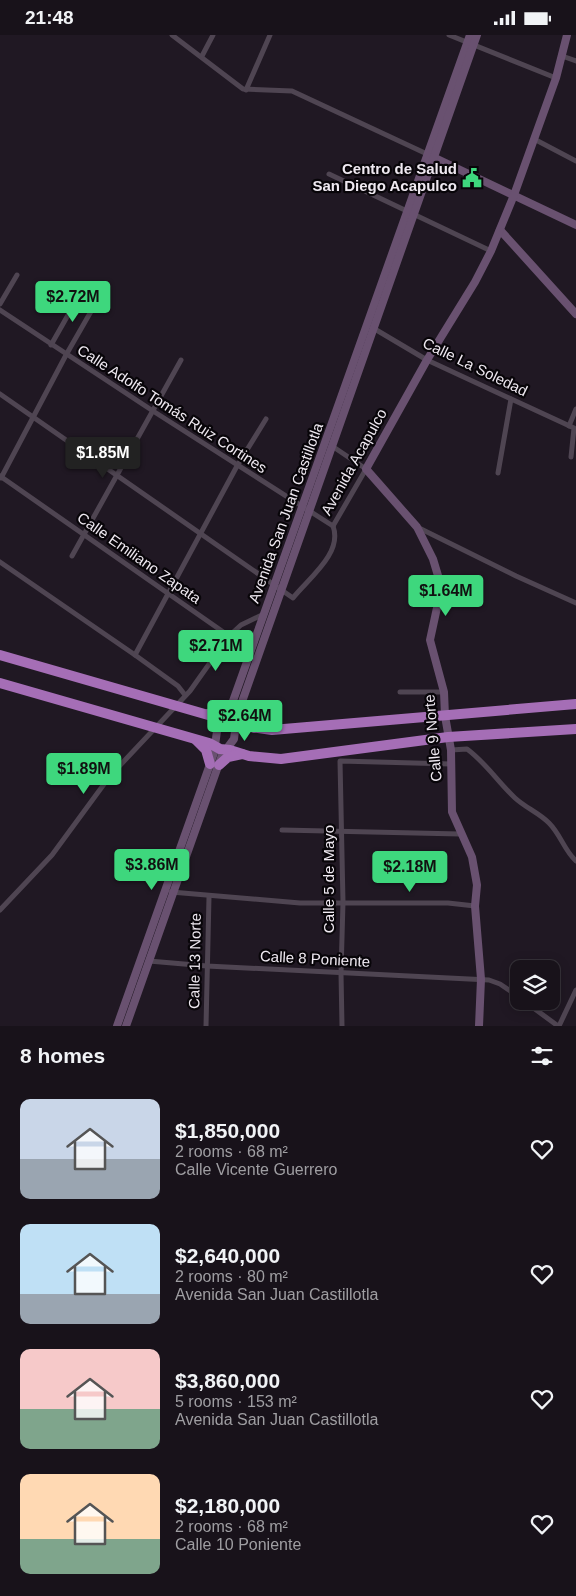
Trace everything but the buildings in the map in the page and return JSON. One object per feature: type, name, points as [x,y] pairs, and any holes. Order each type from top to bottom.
[{"type":"highway","points":[[0,655],[254,728],[288,730],[576,704]]},
{"type":"highway","points":[[0,683],[196,739],[220,749],[281,759],[448,737],[576,729]]},
{"type":"highway","points":[[200,713],[218,713],[236,706],[254,728]]},
{"type":"highway","points":[[196,739],[215,764],[228,757],[242,754]]},
{"type":"main road","name":"Avenida San Juan Castillotla","points":[[236,706],[470,41],[477,35]]},
{"type":"main road","name":"Avenida Acapulco","points":[[366,469],[427,360],[475,282],[491,251],[514,195],[556,78],[567,35]]},
{"type":"main road","points":[[431,156],[576,225]]},
{"type":"main road","name":"Avenida San Juan Castillotla","points":[[306,509],[332,446],[374,327],[411,213]]},
{"type":"main road","points":[[500,230],[576,314]]},
{"type":"main road","name":"Calle 9 Norte","points":[[366,469],[416,527],[433,559],[439,579],[438,603],[430,640],[444,692],[445,716],[451,750],[452,812],[460,834],[472,857],[477,885],[475,906],[481,979],[479,1026]]},
{"type":"main road","name":"Avenida San Juan Castillotla","points":[[116,1026],[164,891],[215,764],[235,736],[231,722],[265,614],[277,588]]},
{"type":"main road","name":"Avenida San Juan Castillotla","points":[[126,1026],[174,892],[215,764],[217,731],[231,722]]},
{"type":"street","points":[[172,35],[246,90],[292,91],[431,156]]},
{"type":"street","points":[[202,57],[213,35]]},
{"type":"street","points":[[246,90],[270,35]]},
{"type":"street","points":[[449,35],[470,41],[556,78]]},
{"type":"street","points":[[562,56],[576,61]]},
{"type":"street","points":[[534,139],[576,161]]},
{"type":"street","points":[[329,174],[491,251]]},
{"type":"street","points":[[0,304],[17,275]]},
{"type":"street","points":[[51,345],[76,301]]},
{"type":"street","points":[[0,478],[66,355],[98,301]]},
{"type":"street","name":"Calle Adolfo Tomás Ruiz Cortines","points":[[0,310],[237,466],[333,525]]},
{"type":"street","name":"Calle La Soledad","points":[[374,327],[427,360],[569,426]]},
{"type":"street","points":[[72,556],[181,360]]},
{"type":"street","points":[[0,394],[277,588]]},
{"type":"street","points":[[498,473],[511,399]]},
{"type":"street","points":[[571,457],[575,431],[569,426],[576,409]]},
{"type":"street","points":[[136,655],[167,593],[237,466],[266,419]]},
{"type":"street","points":[[332,446],[366,469]]},
{"type":"street","name":"Avenida Acapulco","points":[[277,588],[293,598],[329,556],[336,536],[333,525],[366,469]]},
{"type":"street","name":"Calle Emiliano Zapata","points":[[0,478],[229,636]]},
{"type":"street","points":[[416,527],[576,603]]},
{"type":"street","points":[[0,562],[136,655],[178,686],[186,695]]},
{"type":"street","points":[[0,911],[52,855],[110,775],[186,695],[229,636],[241,625],[265,614]]},
{"type":"street","points":[[400,692],[444,692]]},
{"type":"street","points":[[451,750],[467,749],[480,758],[516,799],[550,824],[562,840],[567,852],[576,861]]},
{"type":"street","name":"Calle 5 de Mayo","points":[[342,1026],[343,903],[340,761],[451,764]]},
{"type":"street","points":[[282,830],[342,833],[460,834]]},
{"type":"street","points":[[164,891],[209,897],[264,898],[300,903],[448,903],[475,906]]},
{"type":"street","name":"Calle 13 Norte","points":[[206,1026],[209,897]]},
{"type":"street","name":"Calle 8 Poniente","points":[[149,961],[208,966],[481,979],[500,984],[510,991]]},
{"type":"street","points":[[537,1010],[559,1026],[576,990]]},
{"type":"place","name":"Centro de Salud San Diego Acapulco","points":[[472,178]]}]
